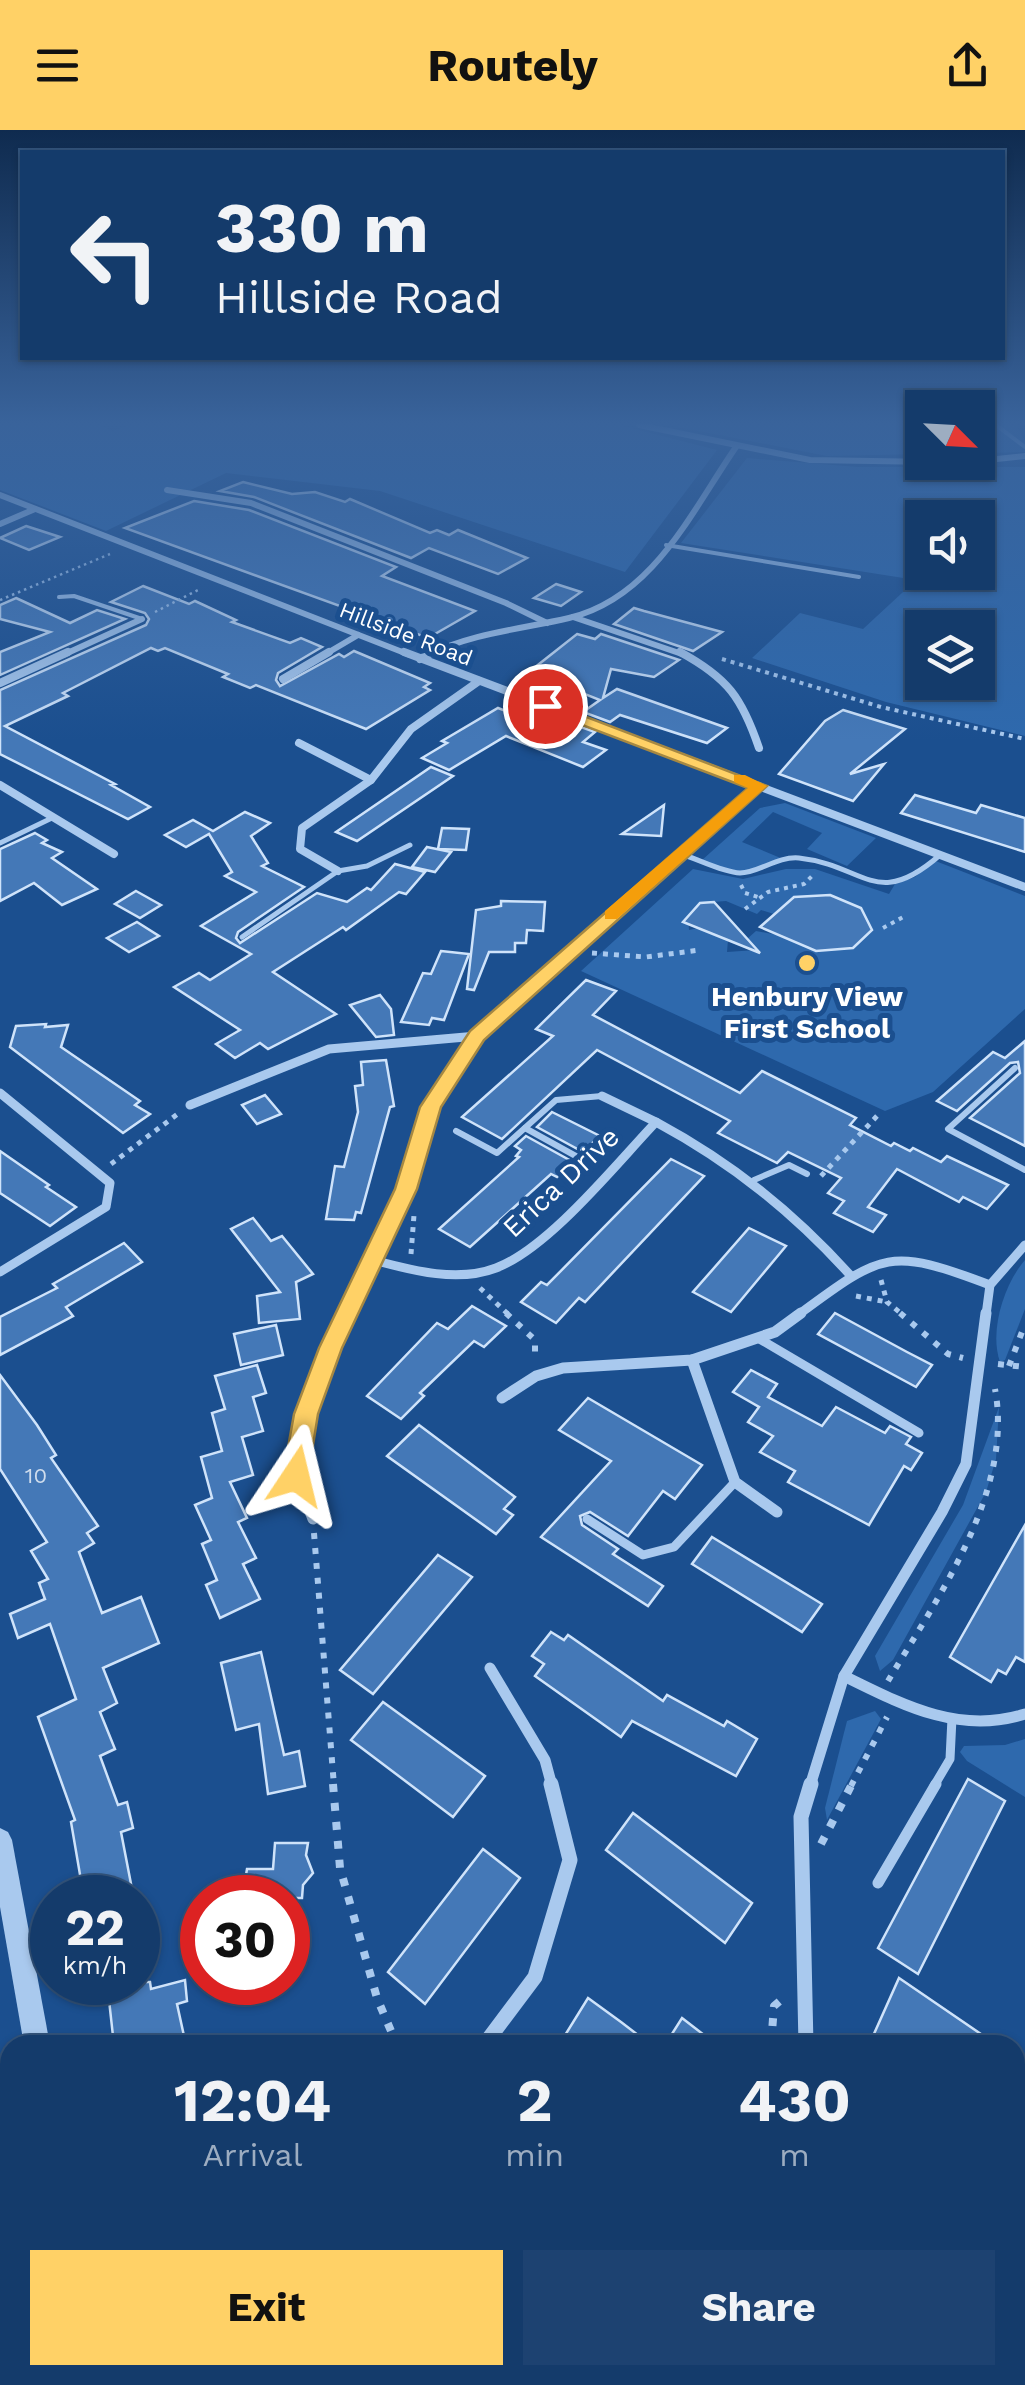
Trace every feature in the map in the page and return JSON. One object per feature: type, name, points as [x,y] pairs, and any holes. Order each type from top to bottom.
[{"type":"street","name":"Hillside Road","points":[[91,530],[1025,887]]},
{"type":"street","points":[[320,530],[506,602],[547,623]]},
{"type":"street","points":[[420,659],[473,638],[572,617],[630,590],[676,530]]},
{"type":"street","points":[[572,617],[663,646],[718,676],[748,714],[759,748]]},
{"type":"street","points":[[0,683],[142,619]]},
{"type":"street","points":[[283,678],[358,635]]},
{"type":"street","points":[[338,871],[300,849],[302,828],[371,780],[410,729],[479,681]]},
{"type":"street","points":[[298,743],[371,780]]},
{"type":"street","points":[[0,785],[114,854]]},
{"type":"street","points":[[313,1519],[296,1476],[306,1414],[330,1348],[406,1189],[431,1107],[477,1036],[759,786]]},
{"type":"street","points":[[190,1105],[328,1049],[477,1036]]},
{"type":"street","points":[[0,1093],[110,1184],[106,1207],[0,1272]]},
{"type":"street","name":"Erica Drive","points":[[602,1096],[716,1153],[754,1180],[790,1211],[851,1276]]},
{"type":"street","name":"Erica Drive","points":[[374,1260],[410,1270],[468,1273],[498,1267],[536,1242],[656,1122]]},
{"type":"street","points":[[806,2035],[801,1817],[844,1676],[942,1512],[966,1464],[990,1285],[1025,1244]]},
{"type":"street","points":[[502,1398],[536,1376],[563,1368],[692,1360],[776,1332],[851,1276],[896,1258],[934,1264],[990,1285]]},
{"type":"street","points":[[692,1360],[736,1482],[777,1512]]},
{"type":"street","points":[[490,1668],[545,1760],[570,1860],[535,1977],[492,2035]]},
{"type":"street","points":[[844,1676],[926,1715],[1002,1724],[1025,1714]]},
{"type":"street","points":[[0,1840],[35,2035]]},
{"type":"lane","points":[[666,544],[860,577]]},
{"type":"lane","points":[[59,597],[74,596],[142,619]]},
{"type":"lane","points":[[0,843],[54,817]]},
{"type":"lane","points":[[242,937],[338,871],[367,866],[410,845]]},
{"type":"lane","points":[[681,854],[742,873],[788,858],[820,862],[875,882],[895,884],[915,877],[940,855]]},
{"type":"lane","points":[[1016,1068],[948,1129],[1025,1170]]},
{"type":"lane","points":[[456,1131],[497,1153],[556,1100],[602,1096]]},
{"type":"lane","points":[[525,1128],[583,1160]]},
{"type":"lane","points":[[754,1180],[789,1165],[807,1174]]},
{"type":"lane","points":[[758,1338],[920,1433]]},
{"type":"lane","points":[[588,1519],[644,1555],[674,1547],[736,1482]]},
{"type":"lane","points":[[878,1883],[950,1758],[952,1718]]},
{"type":"path","points":[[0,600],[131,546]]},
{"type":"path","points":[[142,619],[219,580]]},
{"type":"path","points":[[716,658],[882,707],[1025,740]]},
{"type":"path","points":[[746,910],[768,892],[809,882],[820,862]]},
{"type":"path","points":[[883,928],[905,916]]},
{"type":"path","points":[[575,946],[609,959],[662,953],[684,955],[700,950]]},
{"type":"path","points":[[97,1174],[190,1105]]},
{"type":"path","points":[[790,1211],[876,1116]]},
{"type":"path","points":[[406,1189],[415,1208],[410,1270]]},
{"type":"path","points":[[882,1264],[887,1302],[948,1354],[1025,1368]]},
{"type":"path","points":[[468,1273],[492,1303],[535,1340],[536,1376]]},
{"type":"path","points":[[1009,1366],[1025,1324]]},
{"type":"path","points":[[881,1694],[985,1514],[1003,1457],[1005,1405],[977,1361]]},
{"type":"path","points":[[313,1519],[340,1868],[376,1998],[393,2035]]},
{"type":"path","points":[[802,1860],[822,1844],[896,1701]]},
{"type":"path","points":[[772,2035],[774,2006],[805,1981]]},
{"type":"shaded area","points":[[499,530],[656,530],[625,572]]},
{"type":"shaded area","points":[[691,530],[905,530],[905,578],[681,543]]},
{"type":"shaded area","points":[[995,530],[1025,530],[1025,736],[886,702],[752,658],[800,613],[863,629],[905,590],[995,590]]},
{"type":"shaded area","points":[[785,803],[876,838],[847,866],[807,849],[822,833],[773,812],[742,842],[783,859],[741,873],[701,861],[760,808]]},
{"type":"shaded area","name":"Henbury View First School","points":[[933,860],[1025,896],[1025,1009],[933,1092],[885,1111],[581,971],[693,869],[743,879],[786,869],[815,869],[889,894],[895,884],[915,877]],"holes":[[[830,895],[861,908],[872,930],[783,936],[756,931],[747,939],[756,950],[727,952],[728,940],[698,928],[689,930],[688,916],[700,903],[726,901],[757,914],[761,910],[774,914],[794,897]]]},
{"type":"shaded area","points":[[1025,1260],[1025,1309],[1005,1360],[1000,1362],[996,1336],[1001,1308]]},
{"type":"shaded area","points":[[999,1407],[996,1459],[986,1492],[893,1660],[880,1671],[875,1656],[963,1505]]},
{"type":"shaded area","points":[[875,1711],[881,1719],[827,1820],[825,1808],[847,1721]]},
{"type":"shaded area","points":[[1025,1739],[1025,1797],[967,1761],[960,1752],[964,1746],[1005,1745]]},
{"type":"building","points":[[17,530],[39,530],[60,537],[29,550],[0,538]]},
{"type":"building","points":[[131,530],[301,530],[396,567],[382,576],[475,611],[428,638]]},
{"type":"building","points":[[340,530],[438,530],[449,535],[459,530],[527,558],[498,574],[429,548],[411,558]]},
{"type":"building","points":[[556,584],[581,592],[561,606],[534,598]]},
{"type":"building","points":[[143,586],[189,604],[195,601],[236,620],[232,622],[290,643],[301,638],[322,647],[278,673],[276,680],[280,686],[339,654],[344,657],[354,651],[430,683],[424,687],[430,690],[366,729],[256,685],[250,688],[223,677],[228,674],[165,648],[151,648],[63,693],[68,696],[5,726],[115,784],[111,785],[150,807],[128,819],[0,754],[0,690],[146,625],[149,619],[145,613],[111,602]]},
{"type":"building","points":[[16,598],[70,623],[97,610],[125,619],[0,675],[0,652],[50,632],[0,619],[0,605]]},
{"type":"building","points":[[634,608],[722,632],[693,651],[614,624]]},
{"type":"building","points":[[577,634],[595,639],[601,634],[679,660],[654,677],[611,669],[603,698],[617,689],[727,728],[707,743],[620,715],[610,722],[583,712],[600,700],[529,672]]},
{"type":"building","points":[[498,708],[555,730],[567,722],[595,732],[583,742],[606,750],[583,767],[506,736],[449,770],[422,758],[447,743],[442,741]]},
{"type":"building","points":[[843,710],[905,729],[850,774],[884,764],[853,801],[779,774],[825,721]]},
{"type":"building","points":[[431,767],[453,776],[357,841],[336,832]]},
{"type":"building","points":[[915,795],[976,813],[981,805],[1025,818],[1025,852],[901,813]]},
{"type":"building","points":[[664,805],[661,836],[622,834]]},
{"type":"building","points":[[245,812],[270,823],[251,836],[268,863],[262,866],[304,887],[238,932],[236,938],[240,943],[317,893],[347,902],[367,888],[371,890],[395,864],[425,872],[406,894],[399,892],[346,930],[343,927],[273,972],[336,1014],[268,1049],[260,1043],[235,1058],[216,1044],[240,1030],[174,987],[199,973],[210,980],[251,954],[201,926],[256,892],[225,876],[232,872],[209,834],[186,847],[165,835],[193,820],[213,831]]},
{"type":"building","points":[[442,828],[469,829],[466,850],[438,849]]},
{"type":"building","points":[[35,833],[47,840],[42,843],[62,852],[52,858],[97,889],[62,905],[34,883],[0,901],[0,849]]},
{"type":"building","points":[[427,847],[451,852],[435,872],[412,867]]},
{"type":"building","points":[[136,891],[161,905],[140,918],[115,904]]},
{"type":"building","points":[[830,895],[861,908],[872,930],[853,948],[816,951],[760,927],[794,897]]},
{"type":"building","points":[[501,901],[545,902],[543,931],[527,930],[526,943],[515,943],[515,952],[489,952],[474,990],[467,989],[476,910],[501,906]]},
{"type":"building","points":[[714,902],[760,953],[683,922],[700,903]]},
{"type":"building","points":[[137,922],[159,936],[129,952],[107,938]]},
{"type":"building","points":[[441,951],[469,954],[444,1020],[432,1018],[429,1025],[401,1022],[423,973],[431,974]]},
{"type":"building","points":[[586,980],[616,991],[593,1015],[740,1093],[762,1071],[856,1118],[850,1125],[891,1146],[894,1143],[910,1151],[913,1148],[941,1162],[947,1156],[1008,1185],[987,1209],[963,1197],[959,1202],[897,1169],[868,1207],[886,1215],[873,1232],[834,1213],[844,1201],[828,1193],[841,1178],[788,1152],[777,1163],[718,1133],[730,1121],[597,1050],[502,1139],[462,1117],[553,1036],[536,1029]]},
{"type":"building","points":[[380,995],[391,1009],[394,1035],[376,1037],[350,1005]]},
{"type":"building","points":[[46,1024],[45,1027],[68,1025],[61,1047],[140,1101],[135,1105],[150,1114],[123,1133],[10,1047],[16,1026]]},
{"type":"building","points":[[1025,1041],[1025,1146],[970,1118],[1020,1073],[1018,1062],[1010,1063],[957,1111],[937,1101],[993,1052],[1005,1058]]},
{"type":"building","points":[[386,1060],[394,1106],[390,1107],[361,1213],[356,1212],[354,1220],[326,1219],[335,1166],[344,1167],[358,1112],[355,1086],[363,1085],[361,1062]]},
{"type":"building","points":[[265,1095],[281,1114],[257,1124],[242,1105]]},
{"type":"building","points":[[552,1112],[600,1136],[583,1152],[537,1127]]},
{"type":"building","points":[[526,1136],[573,1162],[557,1177],[551,1174],[470,1247],[439,1229],[519,1157],[516,1156],[521,1150],[515,1146]]},
{"type":"building","points":[[0,1151],[76,1207],[50,1226],[0,1193]]},
{"type":"building","points":[[671,1159],[704,1176],[585,1302],[579,1298],[556,1323],[521,1302],[541,1282],[547,1285]]},
{"type":"building","points":[[253,1218],[271,1241],[282,1236],[313,1274],[296,1282],[300,1319],[259,1323],[257,1296],[280,1292],[231,1229]]},
{"type":"building","points":[[749,1228],[786,1246],[731,1312],[693,1292]]},
{"type":"building","points":[[124,1243],[142,1262],[66,1307],[73,1316],[0,1355],[0,1317],[57,1288],[53,1284]]},
{"type":"building","points":[[472,1306],[506,1326],[484,1347],[474,1341],[420,1393],[424,1396],[401,1419],[367,1396],[437,1323],[448,1329]]},
{"type":"building","points":[[835,1313],[932,1365],[916,1387],[818,1334]]},
{"type":"building","points":[[276,1325],[283,1355],[241,1365],[234,1334]]},
{"type":"building","points":[[257,1365],[266,1393],[253,1397],[263,1431],[242,1437],[253,1475],[230,1482],[247,1518],[238,1522],[256,1558],[243,1564],[260,1599],[220,1618],[206,1585],[217,1580],[202,1544],[211,1540],[195,1505],[212,1498],[201,1457],[222,1451],[212,1413],[225,1409],[215,1376]]},
{"type":"building","points":[[751,1370],[777,1384],[768,1397],[822,1426],[836,1407],[885,1433],[890,1426],[911,1437],[906,1444],[922,1453],[911,1470],[904,1466],[869,1525],[788,1482],[795,1471],[760,1452],[773,1436],[748,1422],[759,1407],[733,1392]]},
{"type":"building","points":[[0,1375],[37,1425],[56,1455],[51,1458],[98,1526],[87,1533],[94,1543],[79,1552],[102,1613],[141,1597],[159,1643],[103,1668],[117,1703],[100,1712],[115,1749],[100,1756],[118,1805],[127,1802],[133,1828],[121,1832],[129,1875],[80,1875],[71,1822],[75,1820],[38,1717],[76,1699],[50,1624],[18,1638],[10,1614],[45,1599],[39,1583],[48,1579],[31,1551],[47,1542],[0,1469]]},
{"type":"building","points":[[588,1398],[702,1465],[675,1499],[663,1491],[628,1536],[590,1512],[580,1516],[582,1525],[618,1549],[613,1554],[663,1586],[648,1606],[541,1537],[611,1461],[559,1430]]},
{"type":"building","points":[[419,1425],[515,1497],[504,1509],[513,1515],[496,1534],[387,1456]]},
{"type":"building","points":[[1025,1525],[1025,1662],[1016,1657],[1006,1674],[998,1670],[991,1682],[950,1657]]},
{"type":"building","points":[[712,1537],[822,1604],[802,1632],[692,1564]]},
{"type":"building","points":[[438,1555],[472,1577],[373,1694],[340,1670]]},
{"type":"building","points":[[551,1632],[564,1640],[568,1635],[663,1701],[667,1695],[757,1739],[736,1776],[632,1721],[621,1737],[535,1676],[544,1664],[532,1656]]},
{"type":"building","points":[[261,1652],[284,1755],[299,1751],[305,1786],[268,1794],[259,1724],[236,1730],[221,1663]]},
{"type":"building","points":[[383,1702],[485,1776],[453,1817],[351,1740]]},
{"type":"building","points":[[968,1779],[1005,1801],[918,1974],[878,1948]]},
{"type":"building","points":[[633,1813],[752,1903],[725,1943],[606,1850]]},
{"type":"building","points":[[275,1843],[308,1843],[306,1855],[313,1873],[310,1877],[246,1875],[247,1869],[273,1869]]},
{"type":"building","points":[[483,1849],[520,1878],[425,2004],[388,1972]]},
{"type":"building","points":[[899,1978],[982,2035],[873,2035]]},
{"type":"building","points":[[180,1981],[177,2004],[184,2035],[113,2035],[110,2005],[160,2005],[160,1987]]},
{"type":"building","points":[[588,1998],[638,2035],[565,2035]]},
{"type":"building","points":[[682,2018],[704,2035],[671,2035]]},
{"type":"slow traffic","points":[[611,915],[759,786],[740,779]]},
{"type":"place","name":"Henbury View First School","points":[[807,963]]},
{"type":"route","points":[[296,1476],[306,1414],[330,1348],[406,1189],[431,1107],[446,1078],[477,1036],[759,786],[545,706]]}]
